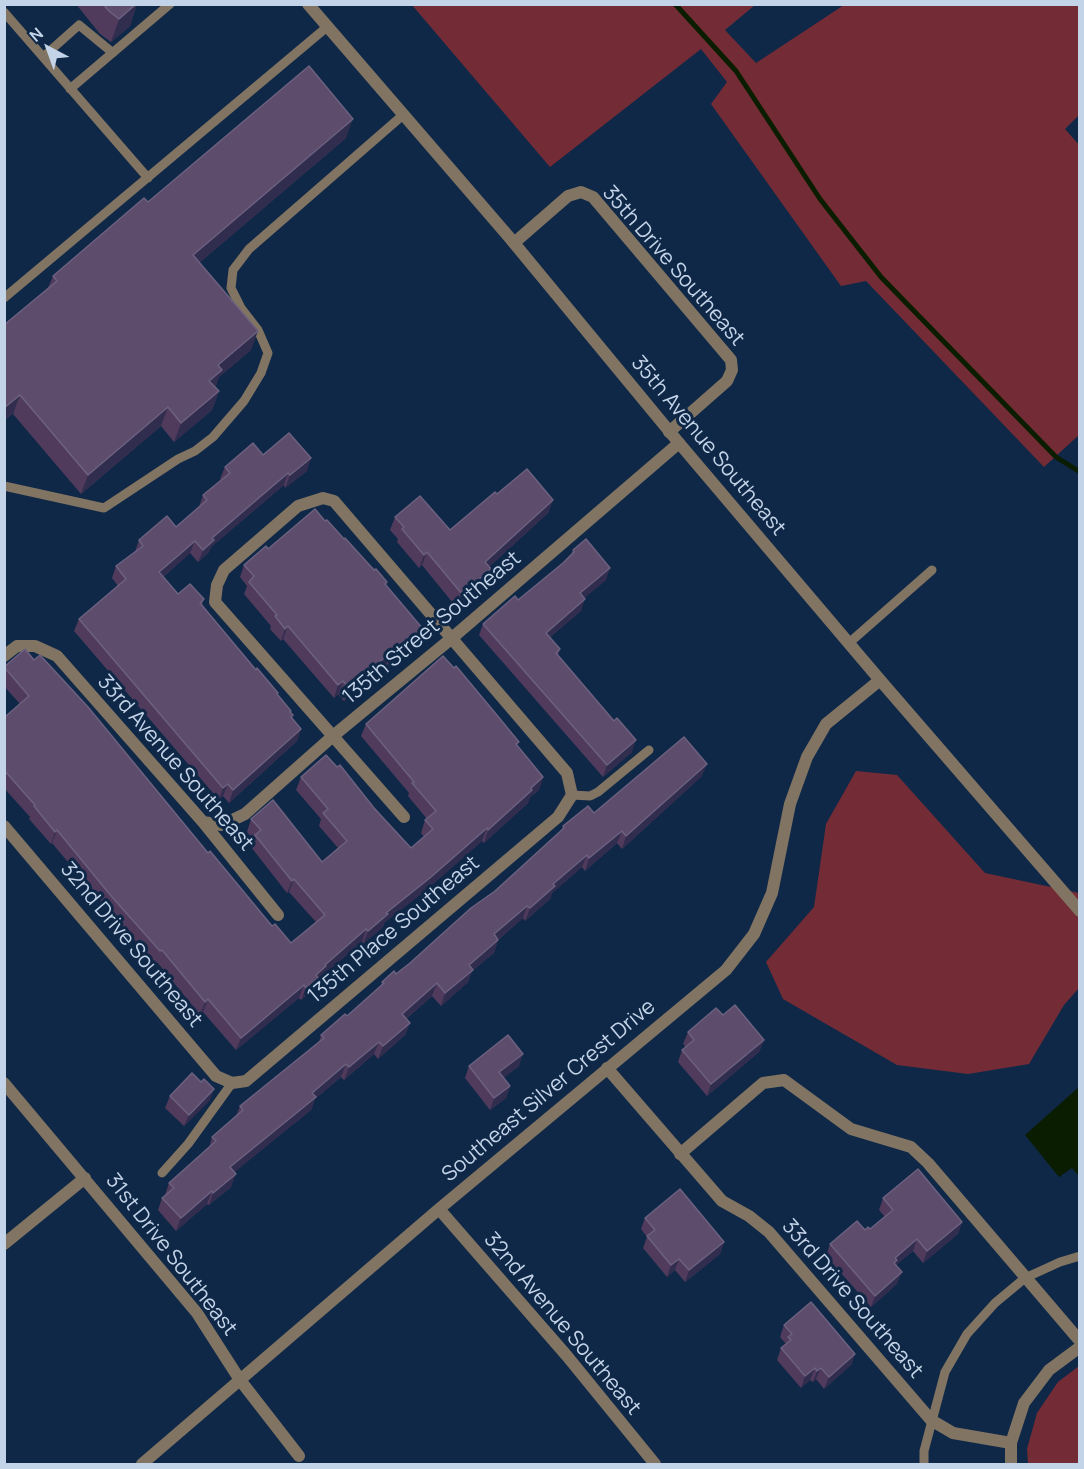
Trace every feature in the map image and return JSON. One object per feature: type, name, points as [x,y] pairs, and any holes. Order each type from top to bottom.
[{"type":"street","name":"35th Avenue Southeast","points":[[308,4],[514,243],[669,432],[880,680],[1080,911]]},
{"type":"street","name":"35th Drive Southeast","points":[[514,243],[568,196],[581,192],[593,197],[731,360],[732,370],[727,381],[669,432]]},
{"type":"street","name":"135th Street Southeast","points":[[203,822],[222,825],[245,814],[333,736],[452,638],[679,443]]},
{"type":"street","points":[[404,817],[215,602],[217,585],[224,570],[298,506],[323,498],[334,501],[567,773],[572,795]]},
{"type":"street","name":"33rd Avenue Southeast","points":[[4,656],[17,646],[35,646],[57,656],[203,822],[278,915]]},
{"type":"street","name":"Southeast Silver Crest Drive","points":[[142,1464],[438,1209],[726,970],[754,934],[772,893],[790,804],[807,758],[826,724],[880,680]]},
{"type":"street","name":"135th Place Southeast","points":[[232,1083],[246,1081],[406,946],[558,817],[572,795]]},
{"type":"street","name":"32nd Drive Southeast","points":[[4,826],[216,1076],[232,1083]]},
{"type":"street","name":"33rd Drive Southeast","points":[[607,1068],[722,1201],[749,1216],[769,1232],[931,1420],[952,1433],[1011,1443]]},
{"type":"street","points":[[681,1154],[763,1083],[784,1080],[851,1129],[911,1147],[928,1163],[1080,1341]]},
{"type":"street","name":"31st Drive Southeast","points":[[4,1083],[196,1312],[240,1380],[299,1456]]},
{"type":"street","points":[[4,1244],[85,1178]]},
{"type":"street","name":"32nd Avenue Southeast","points":[[438,1209],[567,1356],[655,1464]]},
{"type":"street","points":[[1011,1464],[1011,1443],[1024,1403],[1049,1370],[1080,1347]]},
{"type":"lane","points":[[70,89],[170,4]]},
{"type":"lane","points":[[5,15],[148,178]]},
{"type":"lane","points":[[43,57],[79,25],[113,53]]},
{"type":"lane","points":[[4,298],[327,27]]},
{"type":"lane","points":[[4,486],[104,508],[178,459],[195,451],[213,437],[244,401],[261,373],[268,352],[258,330],[241,308],[231,288],[233,270],[249,249],[403,115]]},
{"type":"lane","points":[[849,643],[932,570]]},
{"type":"lane","points":[[572,795],[590,796],[598,792],[649,750]]},
{"type":"lane","points":[[162,1173],[188,1144],[232,1083]]},
{"type":"lane","points":[[924,1464],[924,1451],[931,1420],[945,1372],[967,1334],[995,1303],[1025,1278],[1060,1262],[1080,1257]]},
{"type":"shaded area","points":[[412,5],[755,5],[725,30],[756,63],[844,5],[1079,5],[1079,115],[1065,129],[1080,146],[1079,435],[1044,467],[866,281],[841,286],[711,104],[727,82],[701,49],[550,167]]},
{"type":"shaded area","points":[[856,771],[897,775],[985,873],[1079,893],[1079,988],[1064,1005],[1029,1064],[968,1074],[897,1065],[783,999],[766,962],[814,907],[826,824]]},
{"type":"shaded area","points":[[1079,1087],[1079,1176],[1072,1168],[1059,1177],[1025,1135]]},
{"type":"shaded area","points":[[1079,1366],[1079,1464],[1028,1464],[1027,1449],[1037,1413],[1058,1382]]},
{"type":"building","points":[[103,4],[136,4],[119,19]]},
{"type":"building","points":[[309,66],[353,119],[193,255],[258,331],[218,365],[222,370],[209,381],[219,391],[181,423],[168,407],[88,475],[20,395],[4,408],[4,325],[57,281],[53,276],[144,198],[148,202]]},
{"type":"building","points":[[289,433],[311,458],[290,475],[288,473],[212,538],[214,540],[203,550],[195,541],[159,572],[178,594],[190,584],[204,599],[200,603],[278,693],[291,711],[293,715],[291,717],[301,729],[233,790],[228,784],[223,788],[79,619],[126,579],[116,566],[143,546],[139,540],[167,516],[176,527],[207,500],[203,495],[230,473],[225,467],[253,443],[263,455]]},
{"type":"building","points":[[527,469],[553,500],[485,562],[491,569],[462,594],[427,552],[424,555],[395,517],[420,496],[450,530],[495,492],[497,494]]},
{"type":"building","points":[[315,509],[374,570],[376,569],[387,582],[385,584],[423,629],[393,655],[391,652],[349,688],[343,681],[338,685],[288,626],[285,629],[275,616],[277,615],[249,582],[254,576],[244,565],[266,546],[268,549]]},
{"type":"building","points":[[586,539],[610,568],[580,593],[585,599],[546,633],[560,649],[556,653],[614,721],[617,718],[636,740],[607,765],[483,624],[515,596],[518,600],[563,563]]},
{"type":"building","points":[[25,649],[34,660],[40,655],[88,707],[208,853],[210,851],[272,926],[275,924],[291,943],[325,915],[294,879],[292,881],[255,835],[261,830],[251,819],[273,800],[322,862],[347,841],[323,813],[328,809],[301,777],[326,755],[337,767],[340,765],[374,808],[411,848],[433,829],[425,820],[436,811],[366,724],[443,656],[454,668],[456,666],[496,714],[519,742],[516,744],[543,777],[488,830],[487,828],[386,913],[388,914],[368,931],[366,929],[325,965],[316,975],[318,978],[306,988],[304,985],[241,1038],[208,999],[205,1002],[162,950],[160,951],[112,897],[4,770],[4,714],[6,716],[29,696],[4,667]]},
{"type":"building","points":[[684,737],[707,764],[626,836],[622,831],[589,858],[587,855],[553,884],[555,886],[530,908],[527,906],[494,934],[498,940],[469,965],[473,970],[445,993],[437,983],[402,1014],[410,1023],[383,1046],[379,1042],[349,1067],[346,1064],[312,1093],[316,1097],[230,1167],[236,1174],[181,1218],[162,1198],[174,1188],[169,1183],[216,1141],[212,1137],[243,1110],[240,1106],[324,1038],[321,1035],[345,1014],[347,1016],[394,971],[396,974],[410,963],[471,908],[495,891],[564,828],[563,826],[588,806],[594,813]]},
{"type":"building","points":[[735,1005],[764,1040],[711,1084],[682,1050],[694,1040],[688,1032],[716,1008],[723,1015]]},
{"type":"building","points":[[508,1035],[523,1054],[499,1072],[510,1086],[494,1098],[469,1066]]},
{"type":"building","points":[[192,1073],[201,1082],[204,1079],[214,1089],[189,1115],[170,1096]]},
{"type":"building","points":[[918,1169],[962,1222],[927,1251],[917,1239],[895,1258],[897,1260],[894,1263],[902,1272],[875,1296],[830,1244],[857,1221],[865,1230],[868,1227],[870,1229],[893,1210],[883,1198]]},
{"type":"building","points":[[680,1189],[724,1242],[689,1270],[679,1259],[671,1265],[647,1236],[655,1230],[645,1218]]},
{"type":"building","points":[[811,1302],[855,1354],[829,1377],[821,1368],[817,1371],[815,1368],[805,1376],[781,1348],[791,1340],[788,1337],[792,1334],[784,1325]]},
{"type":"waterway","points":[[675,4],[736,71],[820,199],[881,277],[1056,457],[1080,472]]}]
